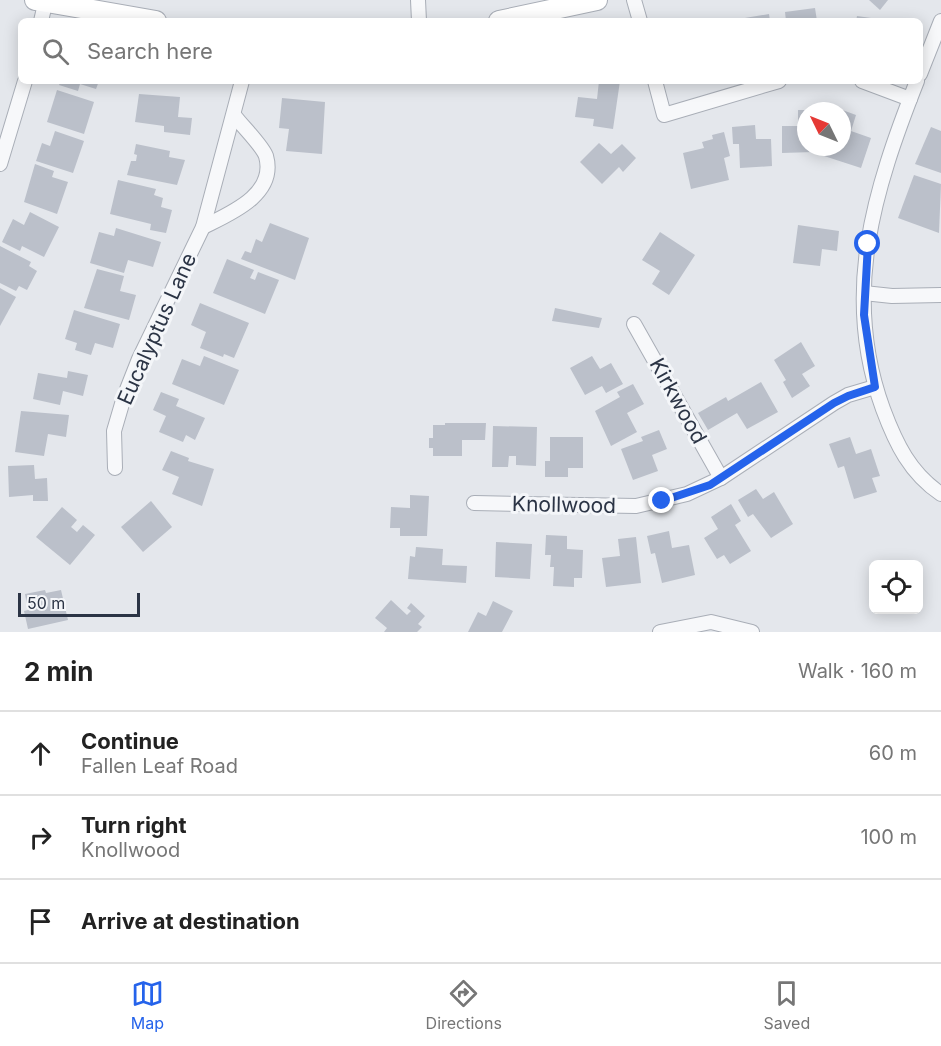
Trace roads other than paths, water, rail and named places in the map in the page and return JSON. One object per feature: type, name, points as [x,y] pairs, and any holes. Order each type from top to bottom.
[{"type":"main road","points":[[513,18],[597,0]]},
{"type":"main road","points":[[40,8],[129,18]]},
{"type":"street","points":[[418,0],[419,18]]},
{"type":"street","points":[[634,0],[639,18]]},
{"type":"street","points":[[923,66],[941,21]]},
{"type":"street","points":[[0,164],[6,130],[24,84]]},
{"type":"street","name":"Eucalyptus Lane","points":[[115,468],[114,431],[124,397],[139,359],[203,227],[241,84]]},
{"type":"street","points":[[656,84],[664,116],[769,84]]},
{"type":"street","points":[[870,84],[910,99]]},
{"type":"street","points":[[916,84],[874,203],[864,293],[867,346],[875,387],[905,460],[924,483],[941,494]]},
{"type":"street","name":"Eucalyptus Lane","points":[[203,227],[236,213],[263,183],[267,170],[265,154],[234,115]]},
{"type":"street","points":[[864,293],[892,296],[941,296]]},
{"type":"street","name":"Kirkwood","points":[[634,324],[721,478]]},
{"type":"street","name":"Knollwood","points":[[474,503],[636,506],[687,494],[721,478],[834,403],[875,387]]},
{"type":"street","points":[[660,632],[711,622],[752,632]]}]
